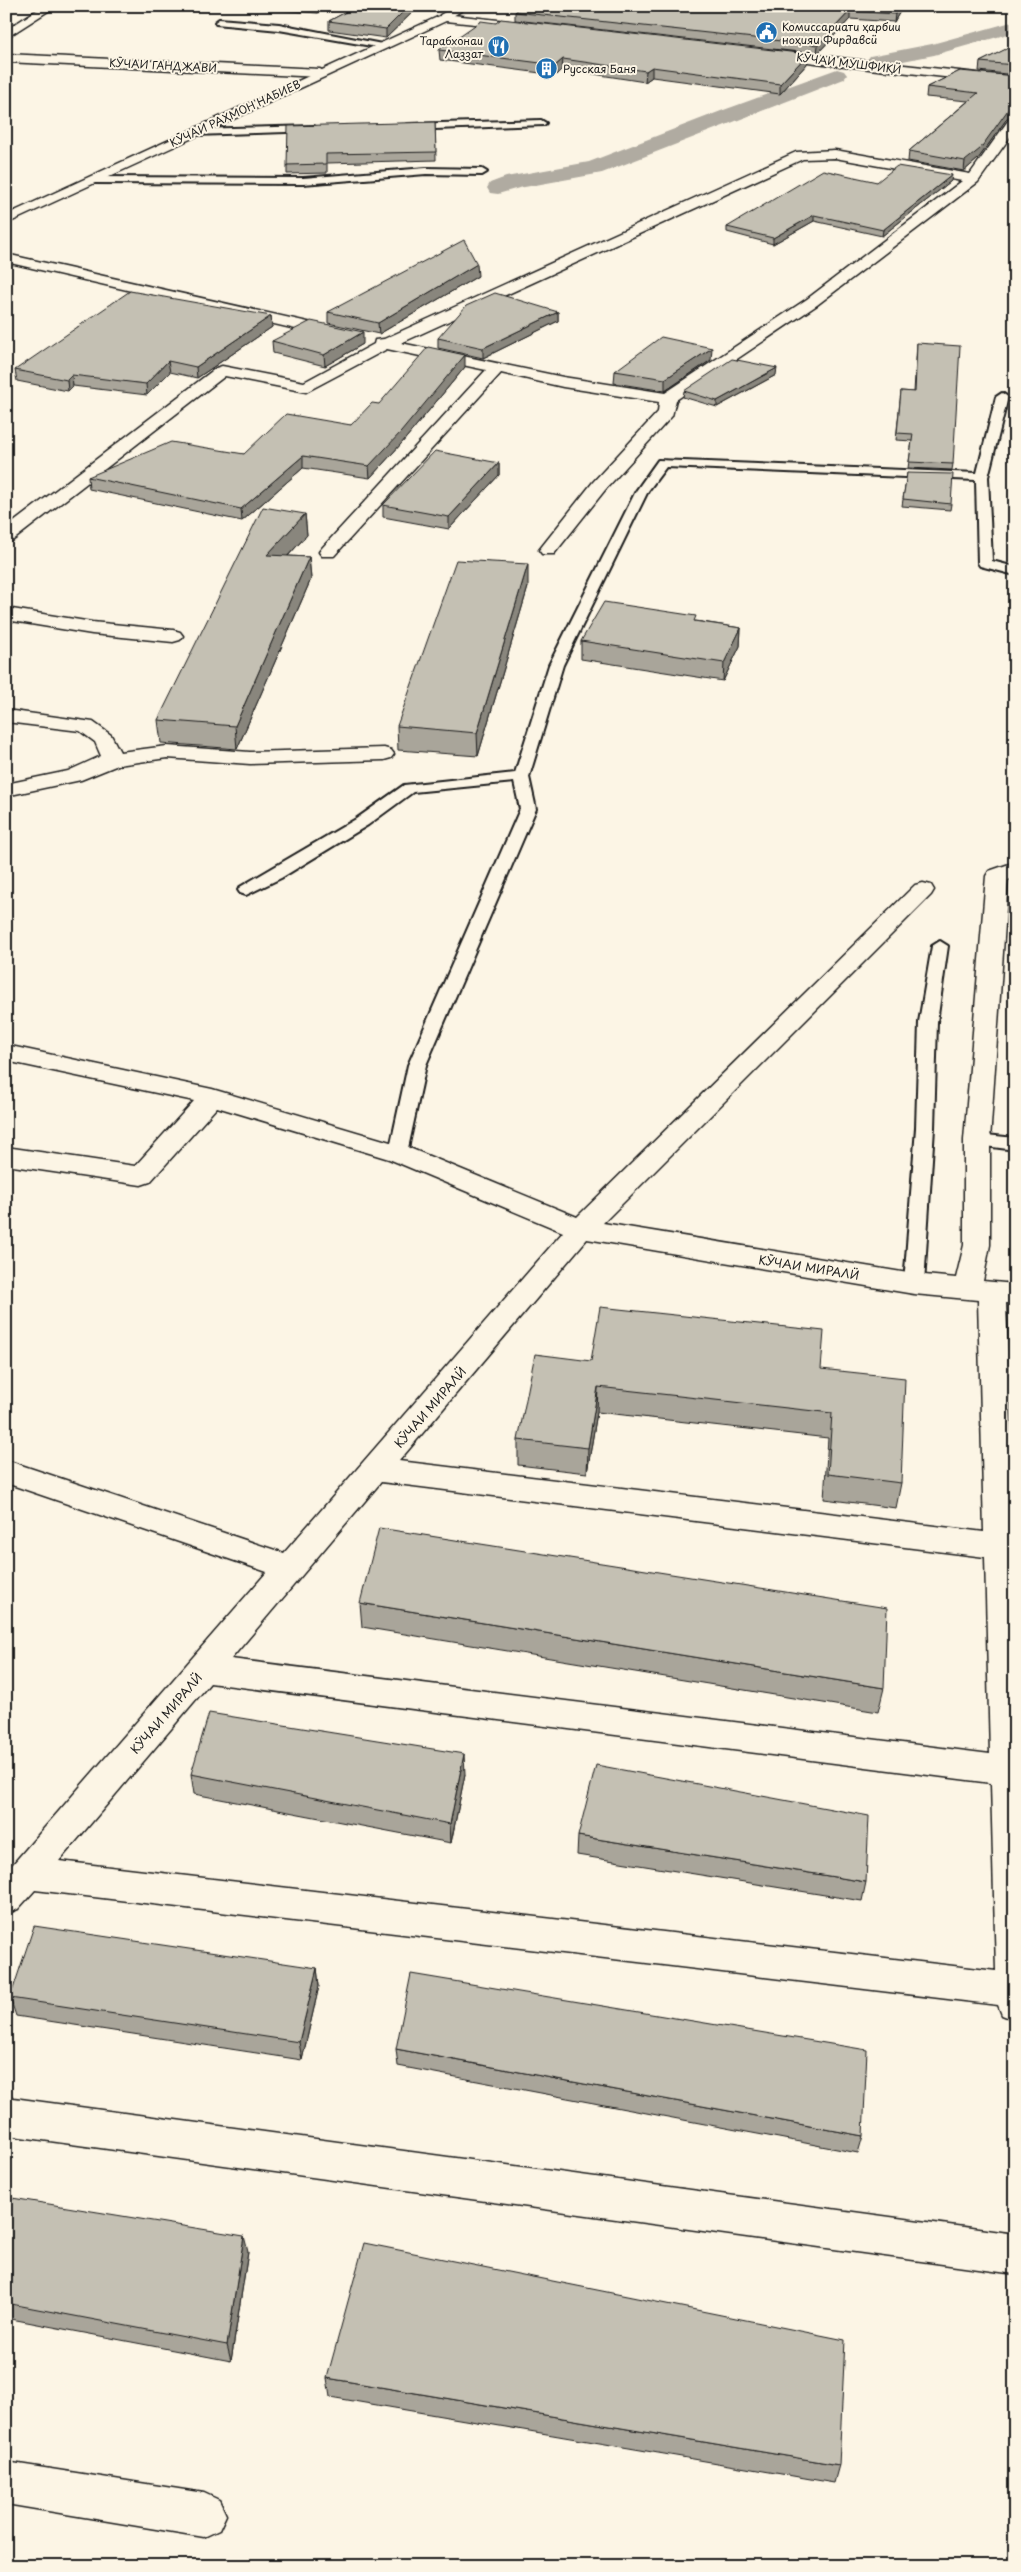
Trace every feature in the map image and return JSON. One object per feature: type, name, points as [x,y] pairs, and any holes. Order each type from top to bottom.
[{"type":"street","points":[[6,35],[51,6]]},
{"type":"street","name":"КӮЧАИ РАҲМОН НАБИЕВ","points":[[6,220],[464,6]]},
{"type":"street","points":[[444,17],[543,28]]},
{"type":"street","name":"КӮЧАИ МУШФИҚӢ","points":[[761,53],[1015,81]]},
{"type":"street","name":"КӮЧАИ ГАНДЖАВИ","points":[[6,58],[320,73]]},
{"type":"street","points":[[6,258],[385,344],[563,382],[668,398],[812,302],[973,180],[1013,125]]},
{"type":"street","points":[[6,537],[222,371],[306,387],[385,344],[801,155],[835,154],[973,180]]},
{"type":"street","points":[[328,552],[497,368]]},
{"type":"street","points":[[548,550],[599,486],[666,413],[668,398]]},
{"type":"street","points":[[6,614],[92,628],[173,636]]},
{"type":"street","points":[[6,716],[86,726],[104,739],[113,759]]},
{"type":"street","points":[[6,790],[74,776],[113,759],[168,752],[250,758],[384,754]]},
{"type":"street","points":[[1015,869],[997,876],[977,1140],[976,1245],[991,1292],[1007,1547],[1007,1771],[1015,2003]]},
{"type":"street","points":[[6,1053],[212,1097],[398,1153],[581,1229],[923,890]]},
{"type":"street","points":[[6,1156],[141,1176],[212,1097]]},
{"type":"street","name":"КӮЧАИ МИРАЛӢ","points":[[17,1886],[581,1229],[914,1284],[991,1292]]},
{"type":"street","points":[[376,1470],[1007,1547]]},
{"type":"street","points":[[6,1471],[291,1568]]},
{"type":"street","points":[[203,1670],[1007,1771]]},
{"type":"street","points":[[17,1886],[1014,1990]]},
{"type":"street","points":[[6,2116],[1015,2254]]},
{"type":"street","points":[[6,2483],[204,2515]]},
{"type":"lane","points":[[219,22],[279,27],[384,45]]},
{"type":"lane","points":[[402,127],[541,123]]},
{"type":"lane","points":[[194,132],[323,129]]},
{"type":"lane","points":[[92,180],[303,181],[426,171],[482,172]]},
{"type":"lane","points":[[1002,398],[982,477],[985,563],[1015,571]]},
{"type":"lane","points":[[398,1153],[417,1064],[528,809],[521,777],[556,665],[642,491],[662,463],[982,477]]},
{"type":"lane","points":[[246,890],[275,875],[362,822],[409,788],[521,777]]},
{"type":"lane","points":[[914,1284],[925,1128],[928,1022],[940,946]]},
{"type":"lane","points":[[977,1140],[1015,1144]]},
{"type":"building","points":[[357,6],[409,6],[386,29],[329,21]]},
{"type":"building","points":[[523,6],[899,6],[895,14],[850,11],[818,45],[515,12]]},
{"type":"building","points":[[501,19],[808,54],[780,84],[652,67],[646,71],[563,59],[556,65],[439,50],[481,21],[496,23]]},
{"type":"building","points":[[1014,45],[1015,65],[980,62]]},
{"type":"building","points":[[960,71],[1015,76],[1015,106],[1010,107],[980,149],[965,161],[909,151],[978,93],[927,87]]},
{"type":"building","points":[[435,122],[436,152],[326,154],[326,164],[287,165],[288,126]]},
{"type":"building","points":[[897,166],[952,175],[883,230],[814,215],[773,238],[727,227],[823,170],[877,182]]},
{"type":"building","points":[[464,240],[477,264],[378,323],[328,312]]},
{"type":"building","points":[[130,291],[271,316],[196,367],[168,361],[146,384],[72,375],[67,380],[15,370]]},
{"type":"building","points":[[495,293],[558,312],[483,348],[438,338],[466,306]]},
{"type":"building","points":[[311,321],[363,332],[324,355],[272,341]]},
{"type":"building","points":[[661,337],[712,348],[665,379],[615,371]]},
{"type":"building","points":[[917,343],[960,346],[953,464],[909,462],[913,434],[897,433],[901,391],[915,392]]},
{"type":"building","points":[[428,347],[465,355],[401,432],[369,466],[303,456],[241,509],[88,477],[171,442],[244,454],[286,414],[351,425],[372,403],[379,404]]},
{"type":"building","points":[[732,359],[777,368],[717,401],[684,391]]},
{"type":"building","points":[[435,451],[499,463],[449,517],[383,505]]},
{"type":"building","points":[[907,473],[953,474],[951,504],[903,499]]},
{"type":"building","points":[[263,507],[305,514],[267,555],[309,557],[235,726],[158,720]]},
{"type":"building","points":[[456,560],[528,564],[477,733],[397,726]]},
{"type":"building","points":[[604,602],[696,616],[694,621],[741,628],[724,663],[581,641]]},
{"type":"building","points":[[600,1307],[824,1331],[821,1369],[905,1378],[901,1483],[828,1474],[832,1413],[598,1387],[588,1448],[518,1440],[535,1354],[591,1361]]},
{"type":"building","points":[[379,1528],[887,1608],[884,1688],[360,1603]]},
{"type":"building","points":[[209,1713],[464,1754],[450,1824],[191,1774]]},
{"type":"building","points":[[596,1765],[869,1816],[866,1882],[578,1836]]},
{"type":"building","points":[[34,1926],[317,1968],[299,2042],[10,1998]]},
{"type":"building","points":[[411,1974],[867,2050],[863,2136],[396,2049]]},
{"type":"building","points":[[6,2197],[244,2236],[227,2345],[6,2303]]},
{"type":"building","points":[[364,2243],[845,2340],[839,2465],[327,2378]]},
{"type":"waterway","points":[[877,60],[934,49],[1015,26]]},
{"type":"waterway","points":[[498,188],[514,182],[594,168],[728,115],[837,75]]},
{"type":"place","name":"Комиссариати ҳарбии ноҳияи Фирдавсӣ","points":[[766,32]]},
{"type":"place","name":"Тарабхонаи Лаззат","points":[[499,46]]},
{"type":"place","name":"Русская Баня","points":[[547,68]]}]
